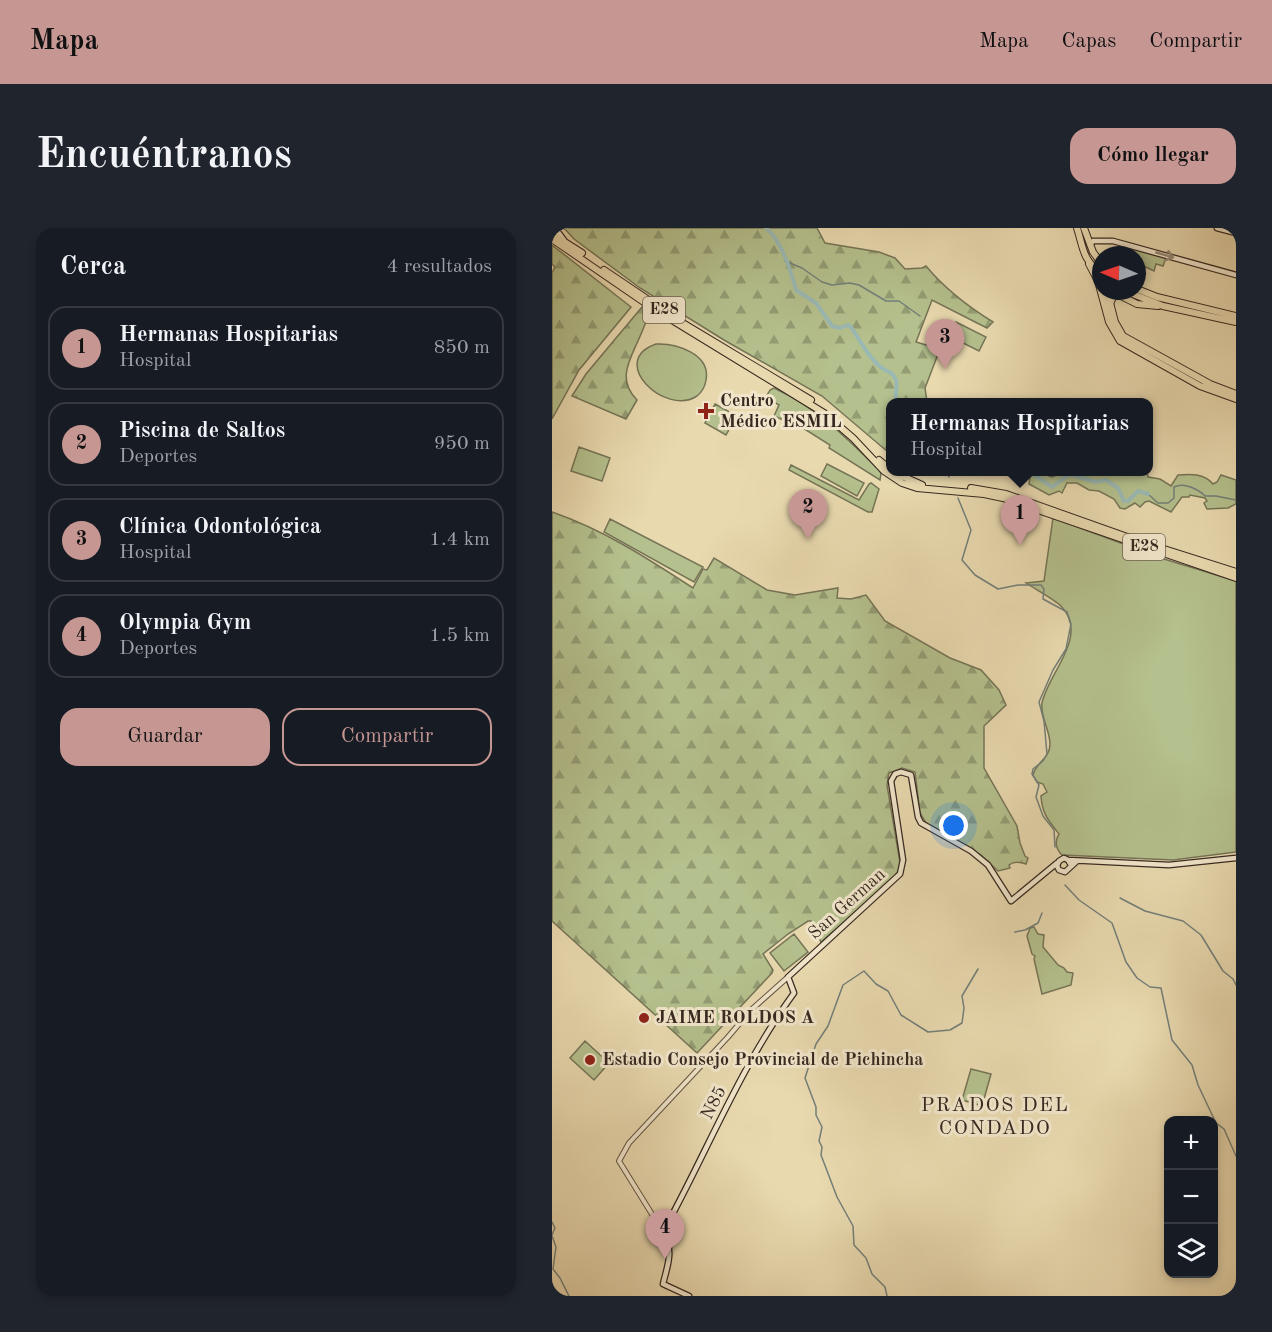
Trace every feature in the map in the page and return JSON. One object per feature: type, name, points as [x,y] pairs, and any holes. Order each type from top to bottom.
[{"type":"main road","points":[[555,228],[564,240]]},
{"type":"main road","points":[[1077,228],[1084,254],[1098,281],[1109,322],[1116,337],[1194,382],[1236,399]]},
{"type":"main road","points":[[1084,228],[1092,248],[1084,254]]},
{"type":"main road","points":[[1217,228],[1236,234]]},
{"type":"main road","name":"E28","points":[[552,234],[564,240],[659,307],[829,412],[886,465]]},
{"type":"main road","name":"E28","points":[[552,239],[764,382],[777,386],[833,420],[886,472]]},
{"type":"main road","points":[[1092,246],[1093,241],[1113,241],[1131,246]]},
{"type":"main road","points":[[1146,250],[1236,275]]},
{"type":"main road","points":[[1146,292],[1164,299],[1236,316]]},
{"type":"main road","points":[[1110,304],[1113,297],[1118,295],[1137,304],[1163,306],[1236,322]]},
{"type":"main road","points":[[1146,299],[1163,306]]},
{"type":"main road","points":[[1109,300],[1118,330],[1123,336],[1219,388],[1236,394]]},
{"type":"main road","points":[[1194,382],[1196,380],[1219,388]]},
{"type":"main road","points":[[764,382],[777,386]]},
{"type":"main road","name":"E28","points":[[891,476],[912,487],[1006,494],[1236,578]]},
{"type":"main road","name":"E28","points":[[901,476],[915,484],[940,489]]},
{"type":"main road","name":"E28","points":[[1180,557],[1236,572]]},
{"type":"main road","name":"San German","points":[[788,977],[901,872],[903,860],[891,781],[898,772],[906,772],[912,778],[921,823],[971,851],[987,865],[1011,901],[1050,871]]},
{"type":"main road","points":[[1050,871],[1062,858],[1069,863],[1077,861],[1169,865],[1236,858]]},
{"type":"main road","points":[[1050,871],[1065,872],[1069,863]]},
{"type":"main road","points":[[1057,864],[1059,870]]},
{"type":"main road","name":"N85","points":[[663,1232],[693,1178],[750,1061],[795,990],[788,977]]},
{"type":"main road","points":[[663,1232],[670,1244],[663,1284],[689,1296]]},
{"type":"street","points":[[663,1232],[619,1161],[629,1143],[751,1010],[788,977]]},
{"type":"green space","points":[[564,228],[817,228],[825,243],[879,252],[895,258],[905,269],[926,266],[957,297],[993,322],[987,328],[932,300],[916,342],[940,349],[925,388],[926,398],[886,398],[886,450],[822,396],[724,340],[640,288],[574,239]]},
{"type":"green space","points":[[552,245],[631,307],[579,370],[552,419],[552,273],[555,267],[552,264]]},
{"type":"green space","points":[[1146,252],[1166,258],[1163,266],[1156,264],[1154,271],[1146,267]]},
{"type":"green space","points":[[642,307],[650,313],[626,372],[628,386],[637,400],[626,419],[572,396],[586,374]]},
{"type":"green space","points":[[956,322],[986,337],[979,351],[949,336]]},
{"type":"green space","points":[[656,344],[682,348],[698,357],[703,363],[706,383],[697,396],[684,400],[670,399],[657,393],[646,384],[639,373],[637,362],[642,352]]},
{"type":"green space","points":[[774,388],[804,404],[843,435],[879,470],[880,480],[829,448],[830,445],[803,428],[774,416],[779,405],[766,397]]},
{"type":"green space","points":[[715,404],[735,415],[733,418],[726,414],[723,418],[732,424],[726,435],[705,423]]},
{"type":"green space","points":[[579,447],[610,458],[602,481],[571,471]]},
{"type":"green space","points":[[827,464],[864,483],[857,496],[821,476]]},
{"type":"green space","points":[[791,465],[859,500],[871,483],[879,489],[872,512],[868,512],[789,470]]},
{"type":"green space","points":[[1178,475],[1201,476],[1213,484],[1221,475],[1236,480],[1236,504],[1228,508],[1207,509],[1204,503],[1207,501],[1205,498],[1190,495],[1182,497],[1171,512],[1149,501],[1140,507],[1135,503],[1125,509],[1120,508],[1114,499],[1077,483],[1067,483],[1062,493],[1059,491],[1049,495],[1029,484],[1030,477],[1148,476],[1160,479],[1171,486]]},
{"type":"green space","points":[[552,512],[607,536],[693,588],[703,569],[707,570],[714,558],[767,590],[795,595],[838,588],[837,598],[851,599],[866,595],[885,621],[950,658],[981,670],[999,690],[1006,705],[984,726],[984,768],[1017,826],[1020,843],[1028,858],[1026,864],[1013,863],[1009,865],[1010,868],[998,871],[981,855],[926,823],[920,813],[915,772],[902,768],[889,773],[887,785],[900,863],[899,870],[892,880],[821,942],[811,921],[808,921],[763,954],[773,970],[772,973],[697,1053],[552,921]]},
{"type":"green space","points":[[1053,518],[1164,559],[1236,581],[1236,852],[1173,860],[1062,855],[1058,850],[1056,843],[1059,834],[1043,808],[1041,796],[1047,792],[1043,784],[1037,782],[1033,775],[1048,753],[1050,744],[1042,713],[1042,703],[1065,655],[1071,630],[1069,618],[1061,606],[1026,583],[1044,581]]},
{"type":"green space","points":[[610,519],[703,567],[694,582],[604,532]]},
{"type":"green space","points":[[1034,927],[1038,934],[1044,935],[1043,947],[1058,965],[1067,972],[1073,973],[1071,985],[1042,994],[1035,956],[1032,954],[1027,936],[1030,928]]},
{"type":"green space","points":[[794,934],[808,952],[784,971],[770,953]]},
{"type":"green space","name":"Estadio Consejo Provincial de Pichincha","points":[[585,1041],[609,1063],[594,1080],[570,1058]]},
{"type":"green space","points":[[971,1069],[991,1074],[982,1106],[962,1100]]},
{"type":"waterway","points":[[766,228],[781,248],[789,265],[796,290],[816,303],[832,326],[840,328],[848,325],[851,327],[873,360],[895,377],[896,398]]},
{"type":"waterway","points":[[785,261],[802,268],[822,282],[832,285],[850,283],[859,285],[886,301],[899,301],[920,316]]},
{"type":"waterway","points":[[1036,476],[1052,487],[1067,476]]},
{"type":"waterway","points":[[1076,476],[1095,482],[1106,480],[1118,488],[1124,501],[1128,501],[1138,491],[1148,494]]},
{"type":"waterway","points":[[1148,494],[1158,503],[1168,503],[1174,498],[1174,487],[1182,485],[1195,489],[1205,496],[1236,500]]},
{"type":"waterway","points":[[958,498],[971,530],[962,560],[975,575],[998,589],[1018,585],[1041,585],[1044,589],[1043,599],[1067,612],[1071,624],[1066,649],[1053,670],[1039,702],[1044,721],[1047,754],[1043,761],[1033,769],[1032,774],[1039,785],[1036,797],[1043,816],[1054,830],[1055,847]]},
{"type":"waterway","points":[[1065,885],[1079,900],[1112,923],[1126,962],[1137,978],[1150,987],[1161,988],[1172,1040],[1192,1065],[1198,1085],[1216,1123],[1224,1129],[1236,1156]]},
{"type":"waterway","points":[[1120,898],[1145,911],[1183,921],[1201,935],[1223,971],[1233,979],[1236,985]]},
{"type":"waterway","points":[[1015,932],[1038,923],[1042,913]]},
{"type":"waterway","points":[[887,1296],[885,1287],[872,1274],[866,1258],[854,1245],[853,1226],[837,1197],[821,1155],[822,1147],[819,1141],[822,1127],[805,1078],[816,1044],[828,1026],[843,985],[864,971],[876,984],[888,991],[901,1015],[928,1032],[950,1030],[962,1023],[964,1008],[962,996],[978,969]]},
{"type":"waterway","points":[[552,1222],[555,1228],[552,1235]]},
{"type":"waterway","points":[[552,1236],[556,1247],[553,1269],[569,1296]]},
{"type":"place","name":"Clínica Odontológica","points":[[945,369]]},
{"type":"place","name":"Centro Médico ESMIL","points":[[706,411]]},
{"type":"place","name":"Piscina de Saltos","points":[[808,539]]},
{"type":"place","name":"Hermanas Hospitarias","points":[[1020,545]]},
{"type":"place","name":"JAIME ROLDOS A","points":[[644,1018]]},
{"type":"place","name":"Estadio Consejo Provincial de Pichincha","points":[[590,1060]]},
{"type":"place","name":"Olympia Gym","points":[[665,1259]]},
{"type":"district","name":"PRADOS DEL CONDADO","points":[[995,1118]]}]
